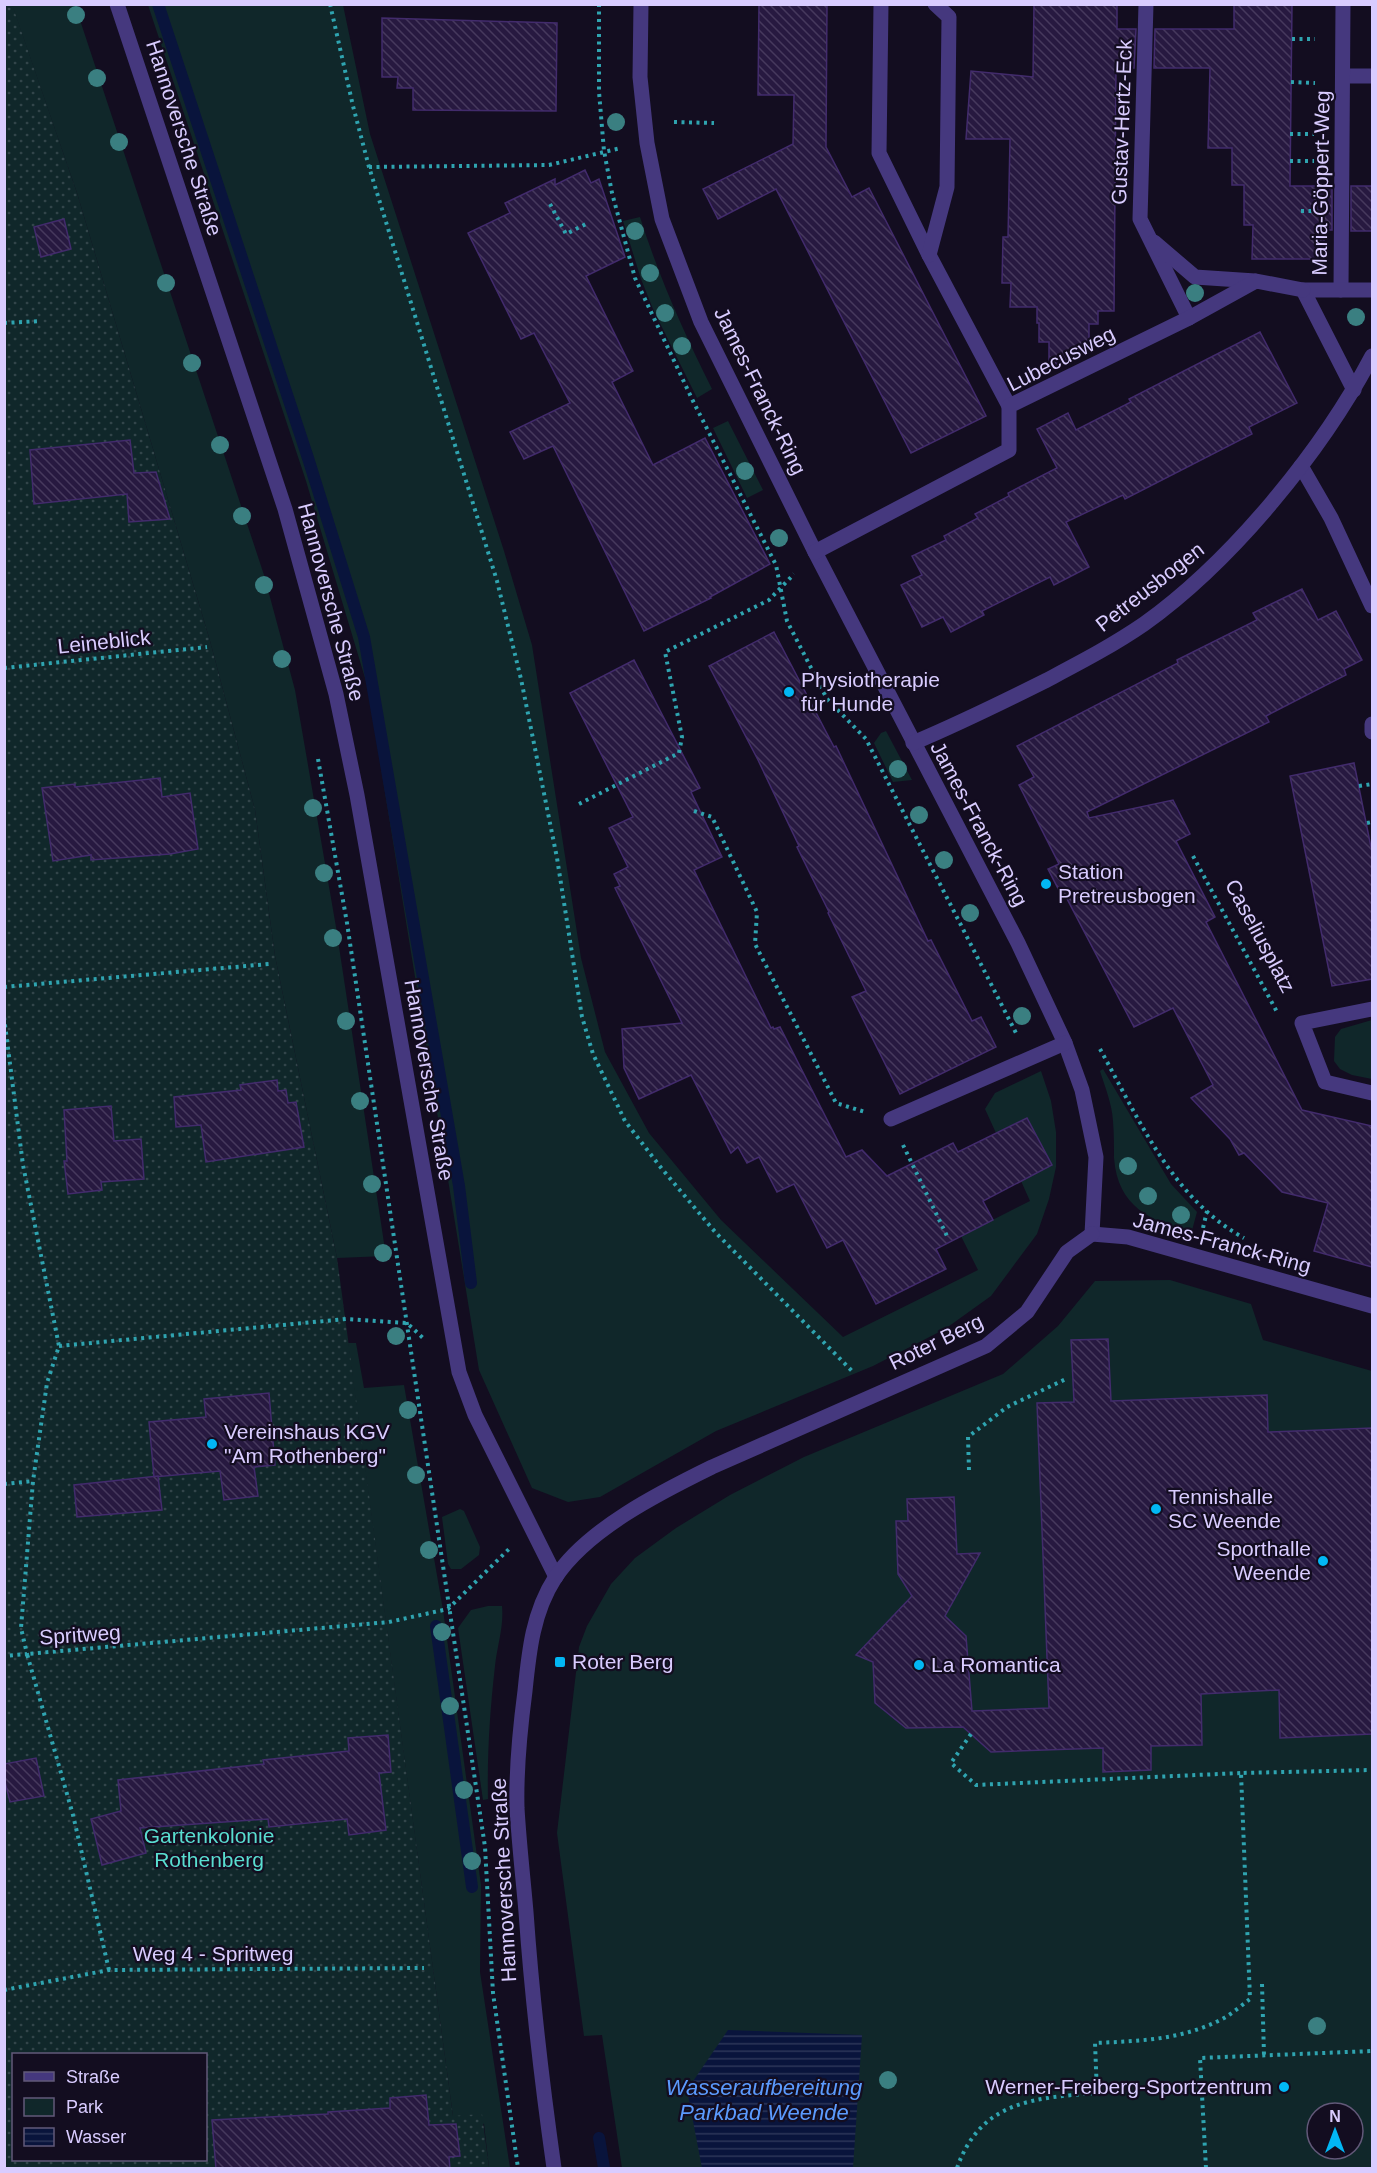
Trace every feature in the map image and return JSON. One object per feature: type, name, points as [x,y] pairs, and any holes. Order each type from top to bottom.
[{"type":"street","name":"Hannoversche Straße","points":[[117,4],[285,509],[336,694],[357,795],[454,1353],[475,1415],[556,1577],[538,1611],[528,1657],[520,1740],[517,1806],[532,1993],[554,2169]]},
{"type":"street","name":"James-Franck-Ring","points":[[641,4],[640,77],[647,143],[662,219],[701,322],[816,552],[1018,943],[1065,1043],[1082,1090],[1096,1156],[1092,1234],[1128,1237],[1372,1306]]},
{"type":"street","points":[[880,4],[879,153],[929,255],[1009,406]]},
{"type":"street","points":[[929,255],[947,187],[949,17],[936,4]]},
{"type":"street","name":"Gustav-Hertz-Eck","points":[[1146,4],[1140,219],[1189,318]]},
{"type":"street","name":"Maria-Göppert-Weg","points":[[1341,290],[1343,4]]},
{"type":"street","name":"Maria-Göppert-Weg","points":[[1343,76],[1372,76]]},
{"type":"street","points":[[1149,238],[1195,277],[1256,281],[1303,290],[1372,290]]},
{"type":"street","name":"Lubecusweg","points":[[816,552],[1009,450],[1009,406],[1189,318],[1256,281]]},
{"type":"street","points":[[1303,290],[1354,390]]},
{"type":"street","name":"Petreusbogen","points":[[913,742],[975,717],[1092,657],[1144,623],[1189,588],[1224,554],[1301,466],[1354,390],[1372,356]]},
{"type":"street","points":[[1301,466],[1331,518],[1372,606]]},
{"type":"street","points":[[1372,724],[1372,732]]},
{"type":"street","points":[[1372,1009],[1302,1023],[1325,1082],[1372,1093]]},
{"type":"street","points":[[891,1119],[1065,1043]]},
{"type":"street","name":"Roter Berg","points":[[556,1577],[574,1556],[615,1522],[677,1484],[986,1346],[1027,1312],[1067,1252],[1092,1234]]},
{"type":"path","points":[[330,4],[369,167],[497,581],[521,679],[557,858],[582,1017],[593,1054],[625,1121],[662,1169],[716,1233],[876,1394]]},
{"type":"path","points":[[599,4],[599,92],[604,151],[612,194],[635,278],[693,401],[776,566],[787,621],[827,699],[866,739],[1029,1059]]},
{"type":"path","points":[[369,167],[549,165],[604,151],[669,140],[668,122],[714,123]]},
{"type":"path","points":[[550,204],[566,234],[586,224]]},
{"type":"path","points":[[4,323],[42,321]]},
{"type":"path","points":[[579,804],[680,753],[682,736],[664,652],[769,600],[816,552]]},
{"type":"path","name":"Leineblick","points":[[4,668],[207,647]]},
{"type":"path","points":[[316,754],[347,923],[485,1847],[493,1993],[518,2169]]},
{"type":"path","points":[[1359,786],[1372,784]]},
{"type":"path","points":[[694,811],[712,817],[757,912],[755,944],[836,1103],[891,1119],[946,1236]]},
{"type":"path","points":[[1367,823],[1372,822]]},
{"type":"path","name":"Caseliusplatz","points":[[1192,856],[1277,1012],[1302,1023]]},
{"type":"path","points":[[4,987],[269,963]]},
{"type":"path","points":[[4,1017],[23,1165],[59,1346],[47,1383],[33,1481],[21,1628],[27,1654],[4,1656]]},
{"type":"path","points":[[1065,1043],[1094,1037],[1144,1129],[1176,1180],[1207,1211],[1234,1232],[1257,1245],[1261,1276]]},
{"type":"path","points":[[59,1346],[346,1319],[406,1323]]},
{"type":"path","points":[[969,1470],[968,1437],[1007,1407],[1068,1378]]},
{"type":"path","points":[[4,1484],[33,1481]]},
{"type":"path","points":[[448,1609],[531,1528]]},
{"type":"path","name":"Spritweg","points":[[109,1970],[74,1815],[27,1654],[389,1622],[448,1609]]},
{"type":"path","points":[[971,1734],[951,1763],[976,1785],[1241,1773],[1372,1770]]},
{"type":"path","points":[[957,2169],[964,2149],[985,2124],[1011,2106],[1050,2097],[1097,2093],[1095,2043],[1171,2038],[1199,2030],[1225,2017],[1250,1998],[1241,1773]]},
{"type":"path","name":"Weg 4 - Spritweg","points":[[4,1990],[109,1970],[423,1968]]},
{"type":"path","points":[[1262,1984],[1264,2055]]},
{"type":"path","points":[[1206,2169],[1200,2058],[1372,2051]]},
{"type":"green space","name":"Gartenkolonie Rothenberg","points":[[12,4],[77,193],[210,641],[255,810],[275,956],[337,1258],[453,2116],[482,2114],[489,2168],[5,2168],[4,5]]},
{"type":"green space","points":[[12,5],[75,5],[264,575],[295,690],[336,927],[386,1256],[337,1258],[275,956],[255,810],[210,641],[77,193]]},
{"type":"green space","points":[[148,5],[343,5],[370,134],[532,645],[581,958],[605,1052],[649,1133],[721,1220],[843,1337],[978,1270],[961,1236],[1030,1201],[1021,1181],[1051,1165],[1027,1118],[996,1133],[985,1109],[995,1093],[1041,1071],[1051,1101],[1056,1132],[1056,1167],[1049,1199],[1037,1234],[991,1296],[945,1329],[873,1366],[716,1431],[600,1497],[568,1502],[532,1488],[479,1370],[368,688],[306,481]]},
{"type":"green space","points":[[640,217],[673,304],[712,389],[697,398],[653,309],[641,279],[623,221]]},
{"type":"green space","points":[[728,421],[763,490],[747,498],[713,428]]},
{"type":"green space","points":[[886,731],[912,780],[893,782],[874,743],[881,733]]},
{"type":"green space","points":[[1372,1020],[1372,1079],[1352,1075],[1340,1069],[1334,1061],[1335,1037],[1341,1029]]},
{"type":"green space","points":[[1103,1069],[1171,1184],[1197,1212],[1191,1234],[1150,1217],[1129,1200],[1122,1189],[1114,1158],[1111,1108],[1100,1071]]},
{"type":"green space","points":[[1170,1280],[1251,1304],[1263,1340],[1372,1371],[1372,2168],[622,2168],[602,2035],[584,2036],[557,1833],[579,1647],[587,1626],[611,1584],[635,1558],[676,1528],[730,1495],[804,1457],[1003,1374],[1058,1326],[1095,1281]]},
{"type":"green space","points":[[348,1343],[356,1343],[364,1388],[404,1385],[443,1610],[481,1885],[480,1972],[510,2168],[489,2168],[484,2124],[453,2116]]},
{"type":"green space","points":[[460,1509],[464,1511],[480,1547],[479,1555],[461,1569],[451,1569],[448,1564],[442,1517]]},
{"type":"green space","points":[[502,1606],[502,1614],[490,1716],[488,1799],[483,1800],[458,1628],[471,1610]]},
{"type":"water","name":"Wasseraufbereitung Parkbad Weende","points":[[728,2030],[862,2035],[853,2168],[702,2168],[687,2090]]},
{"type":"building","points":[[759,4],[827,4],[826,147],[852,197],[869,188],[986,416],[911,453],[776,189],[718,219],[703,189],[793,144],[794,95],[758,95]]},
{"type":"building","points":[[1034,4],[1117,4],[1117,29],[1136,29],[1134,68],[1116,68],[1114,311],[1098,311],[1098,324],[1089,324],[1089,349],[1049,367],[1049,342],[1039,342],[1037,307],[1010,307],[1011,283],[1002,283],[1003,237],[1008,237],[1010,139],[966,139],[971,71],[1033,77]]},
{"type":"building","points":[[1234,4],[1292,4],[1290,186],[1332,186],[1332,230],[1324,230],[1324,259],[1252,259],[1253,225],[1244,225],[1244,185],[1232,185],[1232,148],[1208,148],[1210,68],[1154,68],[1155,29],[1234,29]]},
{"type":"building","points":[[382,18],[557,23],[556,111],[413,110],[413,88],[397,88],[398,77],[382,77]]},
{"type":"building","points":[[585,170],[591,183],[599,179],[625,257],[586,276],[633,371],[612,382],[653,465],[705,438],[770,564],[711,598],[644,631],[553,446],[524,459],[510,432],[570,403],[534,333],[521,339],[468,233],[510,213],[505,203],[555,179],[555,185]]},
{"type":"building","points":[[1351,186],[1372,186],[1372,231],[1351,231]]},
{"type":"building","points":[[64,219],[71,249],[41,257],[34,227]]},
{"type":"building","points":[[1260,332],[1297,403],[1249,427],[1252,434],[1125,499],[1123,495],[1066,522],[1089,567],[1054,585],[1050,577],[982,611],[984,615],[951,632],[943,617],[922,627],[901,585],[922,575],[912,556],[946,540],[944,536],[978,518],[975,514],[1009,496],[1008,493],[1057,468],[1037,429],[1068,413],[1076,430],[1131,402],[1129,399]]},
{"type":"building","points":[[130,440],[134,473],[156,472],[170,519],[129,522],[127,494],[34,504],[30,450]]},
{"type":"building","points":[[1302,589],[1318,620],[1336,611],[1362,660],[1344,669],[1346,675],[1266,716],[1269,722],[1087,812],[1089,818],[1173,800],[1190,834],[1176,841],[1215,917],[1206,922],[1302,1110],[1372,1126],[1372,1267],[1314,1251],[1328,1203],[1282,1192],[1244,1153],[1239,1155],[1230,1139],[1191,1098],[1213,1085],[1173,1008],[1134,1027],[1066,897],[1063,898],[1048,869],[1059,864],[1019,785],[1034,777],[1017,746],[1257,620],[1253,613]]},
{"type":"building","points":[[774,632],[834,747],[836,746],[928,941],[931,940],[972,1021],[981,1017],[996,1047],[900,1094],[852,997],[866,991],[758,760],[709,666]]},
{"type":"building","points":[[634,660],[700,788],[691,792],[722,857],[694,870],[771,1028],[780,1027],[846,1157],[862,1150],[887,1176],[953,1143],[958,1152],[1027,1118],[1052,1165],[983,1201],[993,1220],[936,1249],[946,1269],[876,1304],[843,1240],[827,1248],[794,1184],[777,1192],[759,1157],[747,1163],[738,1147],[731,1153],[691,1075],[639,1099],[624,1068],[622,1029],[682,1023],[615,888],[620,886],[614,874],[628,867],[609,828],[633,817],[570,693]]},
{"type":"building","points":[[1354,763],[1372,852],[1372,979],[1332,986],[1290,776]]},
{"type":"building","points":[[160,778],[162,797],[190,793],[198,849],[170,854],[91,860],[91,855],[53,861],[42,788]]},
{"type":"building","points":[[277,1080],[278,1091],[286,1090],[288,1103],[296,1102],[304,1147],[206,1162],[201,1125],[176,1127],[174,1097],[241,1090],[240,1085]]},
{"type":"building","points":[[111,1106],[114,1141],[141,1139],[144,1179],[101,1182],[102,1190],[68,1194],[64,1161],[67,1161],[64,1110]]},
{"type":"building","points":[[1108,1339],[1111,1401],[1267,1395],[1268,1432],[1372,1428],[1372,1734],[1280,1738],[1279,1690],[1201,1694],[1202,1745],[1151,1746],[1151,1770],[1103,1772],[1103,1748],[991,1752],[963,1727],[906,1728],[875,1703],[873,1662],[856,1655],[912,1596],[898,1574],[896,1521],[908,1521],[907,1499],[954,1497],[957,1554],[980,1553],[945,1616],[966,1636],[972,1711],[1049,1708],[1037,1403],[1074,1402],[1071,1340]]},
{"type":"building","name":"Vereinshaus KGV \"Am Rothenberg\"","points":[[269,1393],[275,1465],[254,1467],[258,1496],[224,1500],[220,1471],[154,1477],[149,1422],[206,1417],[204,1399]]},
{"type":"building","points":[[158,1476],[162,1510],[77,1517],[74,1485]]},
{"type":"building","points":[[388,1735],[391,1772],[379,1773],[386,1830],[349,1835],[347,1819],[269,1827],[268,1819],[140,1828],[146,1853],[102,1865],[91,1819],[121,1811],[118,1780],[264,1764],[263,1760],[349,1751],[348,1738]]},
{"type":"building","points":[[36,1758],[44,1796],[10,1802],[4,1778],[4,1764]]},
{"type":"building","points":[[426,2095],[429,2125],[456,2124],[460,2156],[449,2157],[450,2169],[216,2169],[212,2120],[328,2114],[328,2112],[390,2108],[390,2098]]},
{"type":"waterway","points":[[158,4],[308,458],[364,637],[459,1186],[471,1283]]},
{"type":"waterway","points":[[436,1626],[472,1887]]},
{"type":"waterway","points":[[599,2138],[604,2168]]},
{"type":"place","name":"Physiotherapie für Hunde","points":[[789,692]]},
{"type":"place","name":"Station Pretreusbogen","points":[[1046,884]]},
{"type":"place","name":"Vereinshaus KGV \"Am Rothenberg\"","points":[[212,1444]]},
{"type":"place","name":"Tennishalle SC Weende","points":[[1156,1509]]},
{"type":"place","name":"Sporthalle Weende","points":[[1323,1561]]},
{"type":"place","name":"Roter Berg","points":[[560,1662]]},
{"type":"place","name":"La Romantica","points":[[919,1665]]},
{"type":"place","name":"Werner-Freiberg-Sportzentrum","points":[[1284,2087]]}]
